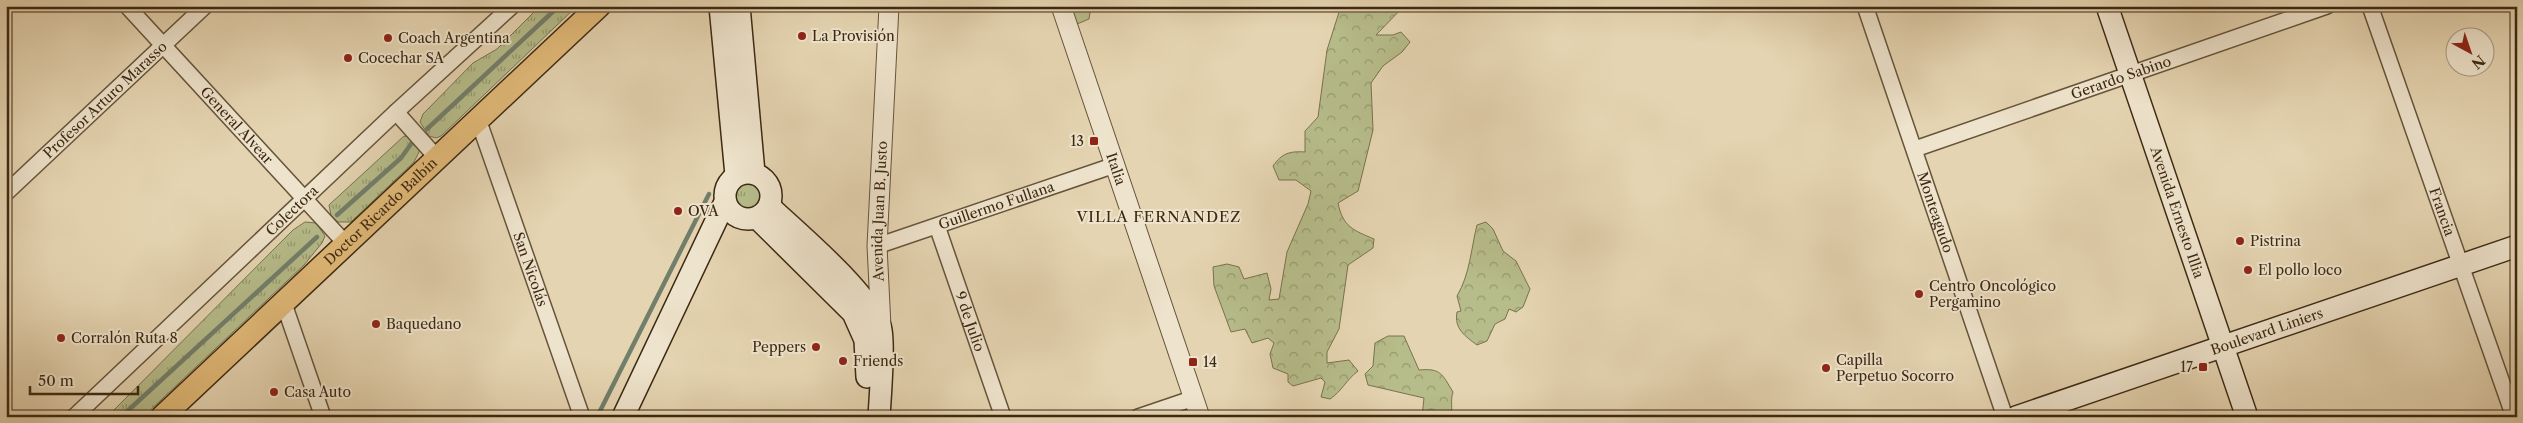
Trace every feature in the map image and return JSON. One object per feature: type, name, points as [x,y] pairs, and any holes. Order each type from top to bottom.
[{"type":"main road","name":"Doctor Ricardo Balbín","points":[[162,417],[479,122],[599,6]]},
{"type":"main road","points":[[720,6],[745,174]]},
{"type":"main road","points":[[739,6],[745,174]]},
{"type":"main road","name":"Avenida Ernesto Illia","points":[[2107,6],[2247,417]]},
{"type":"main road","points":[[623,417],[713,232],[715,222],[747,211],[771,190],[762,176],[745,174],[727,187],[747,211],[853,313],[863,333],[868,358],[867,417]]},
{"type":"main road","points":[[747,211],[857,291],[867,303],[881,327]]},
{"type":"main road","name":"Boulevard Liniers","points":[[2016,417],[2517,246]]},
{"type":"main road","name":"Avenida Juan B. Justo","points":[[879,417],[881,327]]},
{"type":"street","name":"General Alvear","points":[[127,6],[347,244]]},
{"type":"street","name":"Profesor Arturo Marasso","points":[[6,193],[205,6]]},
{"type":"street","name":"Colectora","points":[[74,417],[396,112],[512,6]]},
{"type":"street","name":"Avenida Juan B. Justo","points":[[881,327],[877,246],[889,6]]},
{"type":"street","name":"Italia","points":[[1061,6],[1200,417]]},
{"type":"street","name":"Monteagudo","points":[[1865,6],[2005,417]]},
{"type":"street","name":"Gerardo Sabino","points":[[1914,149],[2327,6]]},
{"type":"street","name":"Francia","points":[[2370,6],[2462,264],[2514,417]]},
{"type":"street","points":[[396,112],[438,160]]},
{"type":"street","name":"San Nicolás","points":[[479,122],[582,417]]},
{"type":"street","name":"Guillermo Fullana","points":[[877,246],[1115,165]]},
{"type":"street","name":"9 de Julio","points":[[937,226],[1003,417]]},
{"type":"street","points":[[284,304],[323,417]]},
{"type":"street","points":[[1138,417],[1194,398]]},
{"type":"green space","points":[[540,6],[577,6],[441,136],[436,138],[429,136],[420,122],[423,114],[473,63],[497,49]]},
{"type":"green space","points":[[1071,6],[1091,6],[1089,19],[1077,24]]},
{"type":"green space","points":[[1341,6],[1404,6],[1376,35],[1393,35],[1401,32],[1410,42],[1402,52],[1383,66],[1371,83],[1373,130],[1358,191],[1338,203],[1346,223],[1350,227],[1374,239],[1373,248],[1348,265],[1339,329],[1327,352],[1327,363],[1349,360],[1358,371],[1330,399],[1321,397],[1325,382],[1321,378],[1293,386],[1288,382],[1288,374],[1273,368],[1270,354],[1274,343],[1268,338],[1252,343],[1245,329],[1231,332],[1214,286],[1213,267],[1227,264],[1239,267],[1244,279],[1267,273],[1271,289],[1269,300],[1279,299],[1287,252],[1308,204],[1311,191],[1296,180],[1279,180],[1273,166],[1280,158],[1287,154],[1305,152],[1305,131],[1318,117],[1327,50]]},
{"type":"green space","points":[[404,136],[409,137],[420,150],[414,162],[351,222],[338,222],[331,215],[329,205]]},
{"type":"green space","points":[[749,181],[759,186],[764,196],[759,206],[749,211],[739,206],[734,196],[739,186]]},
{"type":"green space","points":[[305,222],[316,223],[325,236],[322,243],[304,265],[143,417],[107,417],[293,230]]},
{"type":"green space","points":[[1486,222],[1493,229],[1503,251],[1516,261],[1530,289],[1523,307],[1516,312],[1509,309],[1505,319],[1495,324],[1487,341],[1477,345],[1461,332],[1459,328],[1457,312],[1461,311],[1457,296],[1467,270],[1477,225]]},
{"type":"green space","points":[[1388,336],[1404,336],[1419,370],[1432,370],[1440,373],[1453,392],[1451,417],[1422,417],[1424,398],[1368,385],[1365,374],[1373,366],[1375,343]]},
{"type":"waterway","points":[[427,129],[559,6]]},
{"type":"waterway","points":[[337,215],[401,158],[411,144]]},
{"type":"waterway","points":[[597,417],[709,194]]},
{"type":"waterway","points":[[121,417],[317,237]]},
{"type":"place","name":"La Provisión","points":[[802,36]]},
{"type":"place","name":"Coach Argentina","points":[[388,38]]},
{"type":"place","name":"Cocechar SA","points":[[348,58]]},
{"type":"place","name":"13","points":[[1094,141]]},
{"type":"place","name":"OVA","points":[[678,211]]},
{"type":"place","name":"Pistrina","points":[[2240,241]]},
{"type":"place","name":"El pollo loco","points":[[2248,270]]},
{"type":"place","name":"Centro Oncológico Pergamino","points":[[1919,294]]},
{"type":"place","name":"Baquedano","points":[[376,324]]},
{"type":"place","name":"Corralón Ruta 8","points":[[61,338]]},
{"type":"place","name":"Peppers","points":[[816,347]]},
{"type":"place","name":"Friends","points":[[843,361]]},
{"type":"place","name":"14","points":[[1193,362]]},
{"type":"place","name":"17","points":[[2203,367]]},
{"type":"place","name":"Capilla Perpetuo Socorro","points":[[1826,368]]},
{"type":"place","name":"Casa Auto","points":[[274,392]]},
{"type":"district","name":"VILLA FERNANDEZ","points":[[1159,216]]}]
